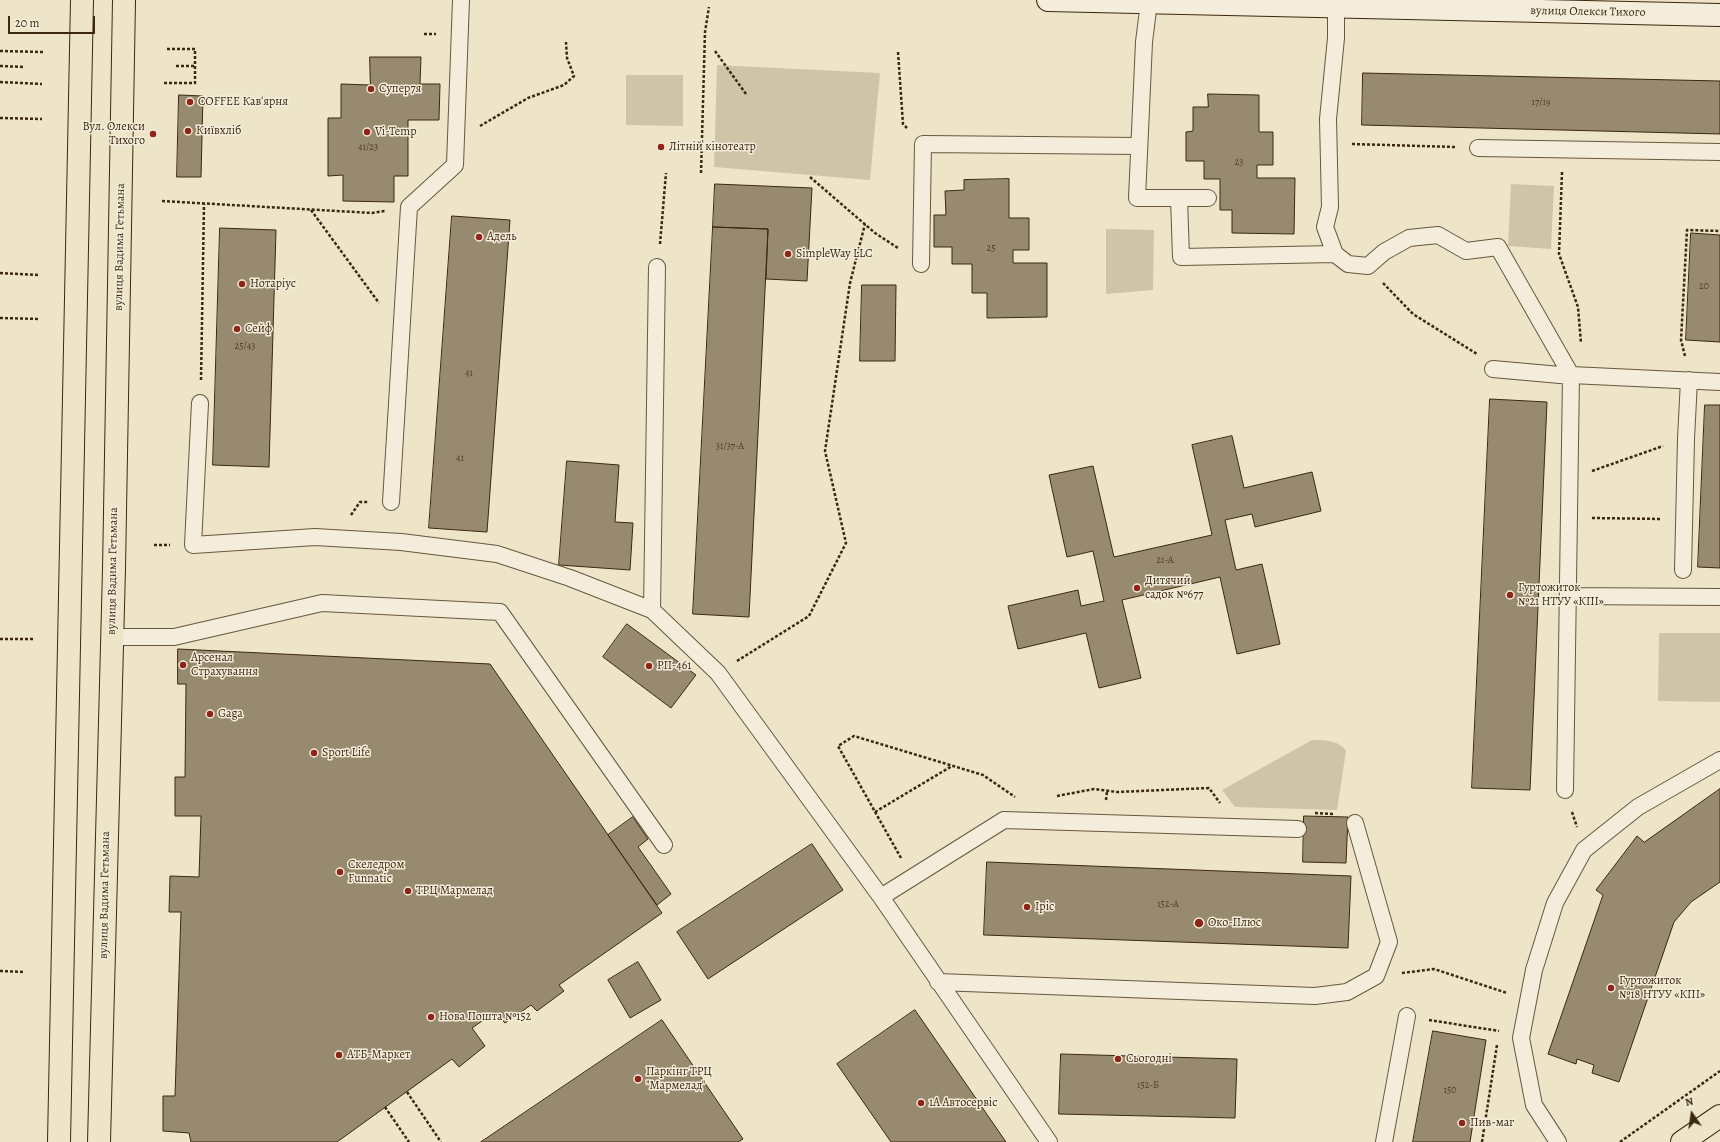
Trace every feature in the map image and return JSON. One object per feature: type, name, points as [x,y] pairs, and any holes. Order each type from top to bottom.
[{"type":"main road","points":[[59,1142],[82,0]]},
{"type":"main road","name":"вулиця Вадима Гетьмана","points":[[99,1142],[112,637],[124,0]]},
{"type":"main road","points":[[1682,1142],[1720,1116]]},
{"type":"street","name":"вулиця Олекси Тихого","points":[[1048,0],[1336,6],[1421,4],[1720,15]]},
{"type":"lane","points":[[392,502],[409,207],[455,166],[461,0]]},
{"type":"lane","points":[[1149,2],[1144,42],[1138,198],[1208,198]]},
{"type":"lane","points":[[1336,6],[1336,38],[1328,119],[1330,207],[1325,227],[1335,254],[1348,264],[1368,266],[1384,252],[1409,238],[1438,235],[1466,251],[1498,247],[1571,376],[1565,790]]},
{"type":"lane","points":[[921,264],[923,144],[1139,146]]},
{"type":"lane","points":[[1478,148],[1720,152]]},
{"type":"lane","points":[[1179,198],[1181,257],[1335,254]]},
{"type":"lane","points":[[652,610],[657,267]]},
{"type":"lane","points":[[1500,369],[1571,376],[1720,382]]},
{"type":"lane","points":[[1683,570],[1689,380]]},
{"type":"lane","points":[[200,403],[193,545],[315,537],[401,542],[497,554],[570,578],[652,610],[718,673],[881,897],[1049,1142]]},
{"type":"lane","points":[[1568,596],[1720,597]]},
{"type":"lane","points":[[112,637],[174,637],[322,603],[500,612],[664,845]]},
{"type":"lane","points":[[1558,1142],[1534,1105],[1521,1038],[1534,970],[1555,903],[1584,850],[1638,807],[1720,760]]},
{"type":"lane","points":[[881,897],[1004,820],[1298,829]]},
{"type":"lane","points":[[938,982],[1315,996],[1347,992],[1376,976],[1389,942],[1355,823]]},
{"type":"lane","points":[[1384,1142],[1407,1016]]},
{"type":"path","points":[[701,173],[706,51],[705,32],[709,7]]},
{"type":"path","points":[[457,134],[476,129],[528,98],[564,85],[574,76],[567,58],[566,42]]},
{"type":"path","points":[[164,83],[195,83],[195,49],[165,49]]},
{"type":"path","points":[[0,50],[43,52]]},
{"type":"path","points":[[715,51],[746,94]]},
{"type":"path","points":[[898,52],[903,124],[923,144]]},
{"type":"path","points":[[0,66],[25,67]]},
{"type":"path","points":[[176,66],[195,66]]},
{"type":"path","points":[[0,82],[42,84]]},
{"type":"path","points":[[0,118],[42,119]]},
{"type":"path","points":[[1351,136],[1351,144],[1478,148]]},
{"type":"path","points":[[663,225],[666,173]]},
{"type":"path","points":[[810,177],[865,224],[904,252]]},
{"type":"path","points":[[1561,182],[1558,254],[1578,307],[1581,348],[1571,376]]},
{"type":"path","points":[[162,201],[372,213]]},
{"type":"path","points":[[200,403],[204,204]]},
{"type":"path","points":[[311,210],[401,333]]},
{"type":"path","points":[[718,673],[809,616],[846,543],[825,452],[850,283],[865,224]]},
{"type":"path","points":[[1689,380],[1682,340],[1687,230],[1720,231]]},
{"type":"path","points":[[1368,266],[1413,314],[1500,369]]},
{"type":"path","points":[[0,273],[40,275]]},
{"type":"path","points":[[0,318],[40,319]]},
{"type":"path","points":[[1569,478],[1686,439]]},
{"type":"path","points":[[1569,518],[1684,519]]},
{"type":"path","points":[[0,639],[33,639]]},
{"type":"path","points":[[912,878],[838,746],[854,736],[983,775],[1020,800]]},
{"type":"path","points":[[875,812],[952,766]]},
{"type":"path","points":[[1051,798],[1094,789],[1117,792],[1209,788],[1221,804]]},
{"type":"path","points":[[1565,790],[1584,850]]},
{"type":"path","points":[[1311,813],[1338,814]]},
{"type":"path","points":[[1376,976],[1434,969],[1528,1000]]},
{"type":"path","points":[[0,971],[25,972]]},
{"type":"path","points":[[1407,1016],[1499,1031],[1482,1142]]},
{"type":"path","points":[[1620,1142],[1720,1071]]},
{"type":"path","points":[[407,1092],[441,1142]]},
{"type":"path","points":[[385,1108],[410,1142]]},
{"type":"shaded area","points":[[717,65],[880,73],[870,180],[714,167]]},
{"type":"shaded area","points":[[626,75],[683,75],[683,126],[626,125]]},
{"type":"shaded area","points":[[1511,184],[1554,186],[1551,249],[1508,246]]},
{"type":"shaded area","points":[[1106,229],[1154,230],[1153,290],[1106,294]]},
{"type":"shaded area","points":[[1659,633],[1720,633],[1720,702],[1658,701]]},
{"type":"shaded area","points":[[1312,740],[1335,743],[1343,747],[1346,751],[1337,810],[1235,807],[1222,790]]},
{"type":"building","points":[[370,57],[421,57],[420,84],[440,84],[439,120],[408,120],[408,176],[394,176],[394,202],[343,201],[343,175],[328,176],[328,118],[341,118],[341,84],[370,85]]},
{"type":"building","points":[[1363,73],[1720,81],[1720,134],[1362,125]]},
{"type":"building","points":[[1208,94],[1259,95],[1259,132],[1273,132],[1273,165],[1257,165],[1257,178],[1295,178],[1294,234],[1232,233],[1232,210],[1220,210],[1220,179],[1204,179],[1204,161],[1186,161],[1186,132],[1193,131],[1193,107],[1208,107]]},
{"type":"building","points":[[179,95],[203,96],[201,177],[177,177]]},
{"type":"building","points":[[1009,179],[1009,218],[1029,218],[1029,250],[1013,250],[1013,263],[1047,263],[1047,317],[987,318],[987,293],[972,293],[972,264],[952,264],[952,247],[934,247],[934,215],[946,215],[945,191],[964,190],[964,180]]},
{"type":"building","name":"SimpleWay LLC","points":[[715,184],[812,188],[807,281],[766,279],[768,229],[713,227]]},
{"type":"building","points":[[452,216],[510,220],[487,532],[429,528]]},
{"type":"building","points":[[713,227],[768,229],[749,617],[693,614]]},
{"type":"building","points":[[220,228],[276,230],[269,467],[213,465]]},
{"type":"building","points":[[1691,233],[1720,235],[1720,342],[1686,340]]},
{"type":"building","points":[[862,285],[896,285],[895,361],[860,361]]},
{"type":"building","name":"Гуртожиток №21 НТУУ «КПІ»","points":[[1490,399],[1547,402],[1530,790],[1472,788]]},
{"type":"building","points":[[1705,405],[1720,405],[1720,568],[1698,567]]},
{"type":"building","points":[[1232,436],[1244,488],[1312,472],[1321,511],[1255,527],[1252,514],[1225,520],[1236,570],[1262,564],[1280,644],[1237,654],[1220,577],[1122,600],[1141,678],[1099,688],[1086,633],[1018,649],[1008,606],[1078,590],[1081,606],[1104,601],[1093,551],[1067,557],[1049,475],[1093,466],[1114,557],[1212,535],[1192,445]]},
{"type":"building","points":[[567,461],[619,465],[615,522],[633,523],[630,570],[559,565]]},
{"type":"building","name":"РП-461","points":[[627,624],[696,675],[671,708],[603,657]]},
{"type":"building","name":"ТРЦ Мармелад","points":[[178,649],[490,664],[662,913],[559,985],[564,991],[537,1011],[531,1005],[505,1023],[495,1012],[472,1028],[485,1046],[459,1067],[452,1059],[337,1142],[191,1142],[189,1133],[163,1131],[163,1096],[175,1096],[181,912],[169,912],[170,876],[199,877],[201,816],[175,816],[175,777],[185,777],[186,684],[178,684]]},
{"type":"building","name":"Гуртожиток №18 НТУУ «КПІ»","points":[[1720,789],[1720,882],[1691,902],[1674,922],[1619,1082],[1592,1073],[1594,1065],[1577,1059],[1576,1064],[1548,1054],[1603,895],[1596,890],[1637,836],[1644,842]]},
{"type":"building","points":[[1304,816],[1348,817],[1346,863],[1303,862]]},
{"type":"building","points":[[633,817],[648,839],[638,847],[671,894],[657,905],[608,835]]},
{"type":"building","points":[[812,844],[843,890],[708,979],[677,932]]},
{"type":"building","points":[[987,862],[1351,876],[1348,948],[984,935]]},
{"type":"building","points":[[638,962],[661,1000],[630,1018],[608,980]]},
{"type":"building","name":"1А Автосервіс","points":[[915,1010],[1006,1142],[891,1142],[837,1064]]},
{"type":"building","name":"Паркінг ТРЦ \"Мармелад\"","points":[[662,1020],[743,1139],[738,1142],[481,1142]]},
{"type":"building","points":[[1433,1031],[1486,1040],[1470,1142],[1413,1142]]},
{"type":"building","points":[[1061,1054],[1237,1059],[1235,1118],[1059,1114]]},
{"type":"place","name":"Супер7я","points":[[371,89]]},
{"type":"place","name":"COFFEE Кав'ярня","points":[[190,102]]},
{"type":"place","name":"Київхліб","points":[[188,131]]},
{"type":"place","name":"Vi-Temp","points":[[367,132]]},
{"type":"place","name":"Вул. Олекси Тихого","points":[[153,134]]},
{"type":"place","name":"Літній кінотеатр","points":[[661,147]]},
{"type":"place","name":"Адель","points":[[479,237]]},
{"type":"place","name":"SimpleWay LLC","points":[[788,254]]},
{"type":"place","name":"Нотаріус","points":[[242,284]]},
{"type":"place","name":"Сейф","points":[[237,329]]},
{"type":"place","name":"Дитячий садок №677","points":[[1137,588]]},
{"type":"place","name":"Гуртожиток №21 НТУУ «КПІ»","points":[[1510,595]]},
{"type":"place","name":"Арсенал Страхування","points":[[183,665]]},
{"type":"place","name":"РП-461","points":[[649,666]]},
{"type":"place","name":"Gaga","points":[[210,714]]},
{"type":"place","name":"Sport Life","points":[[314,753]]},
{"type":"place","name":"Скеледром Funnatic","points":[[340,872]]},
{"type":"place","name":"ТРЦ Мармелад","points":[[408,891]]},
{"type":"place","name":"Іріс","points":[[1027,907]]},
{"type":"place","name":"Око-Плюс","points":[[1199,923]]},
{"type":"place","name":"Гуртожиток №18 НТУУ «КПІ»","points":[[1611,988]]},
{"type":"place","name":"Нова Пошта №152","points":[[431,1017]]},
{"type":"place","name":"АТБ-Маркет","points":[[339,1055]]},
{"type":"place","name":"Сьогодні","points":[[1118,1059]]},
{"type":"place","name":"Паркінг ТРЦ \"Мармелад\"","points":[[638,1079]]},
{"type":"place","name":"1А Автосервіс","points":[[921,1103]]},
{"type":"place","name":"Пив-маг","points":[[1462,1123]]}]
